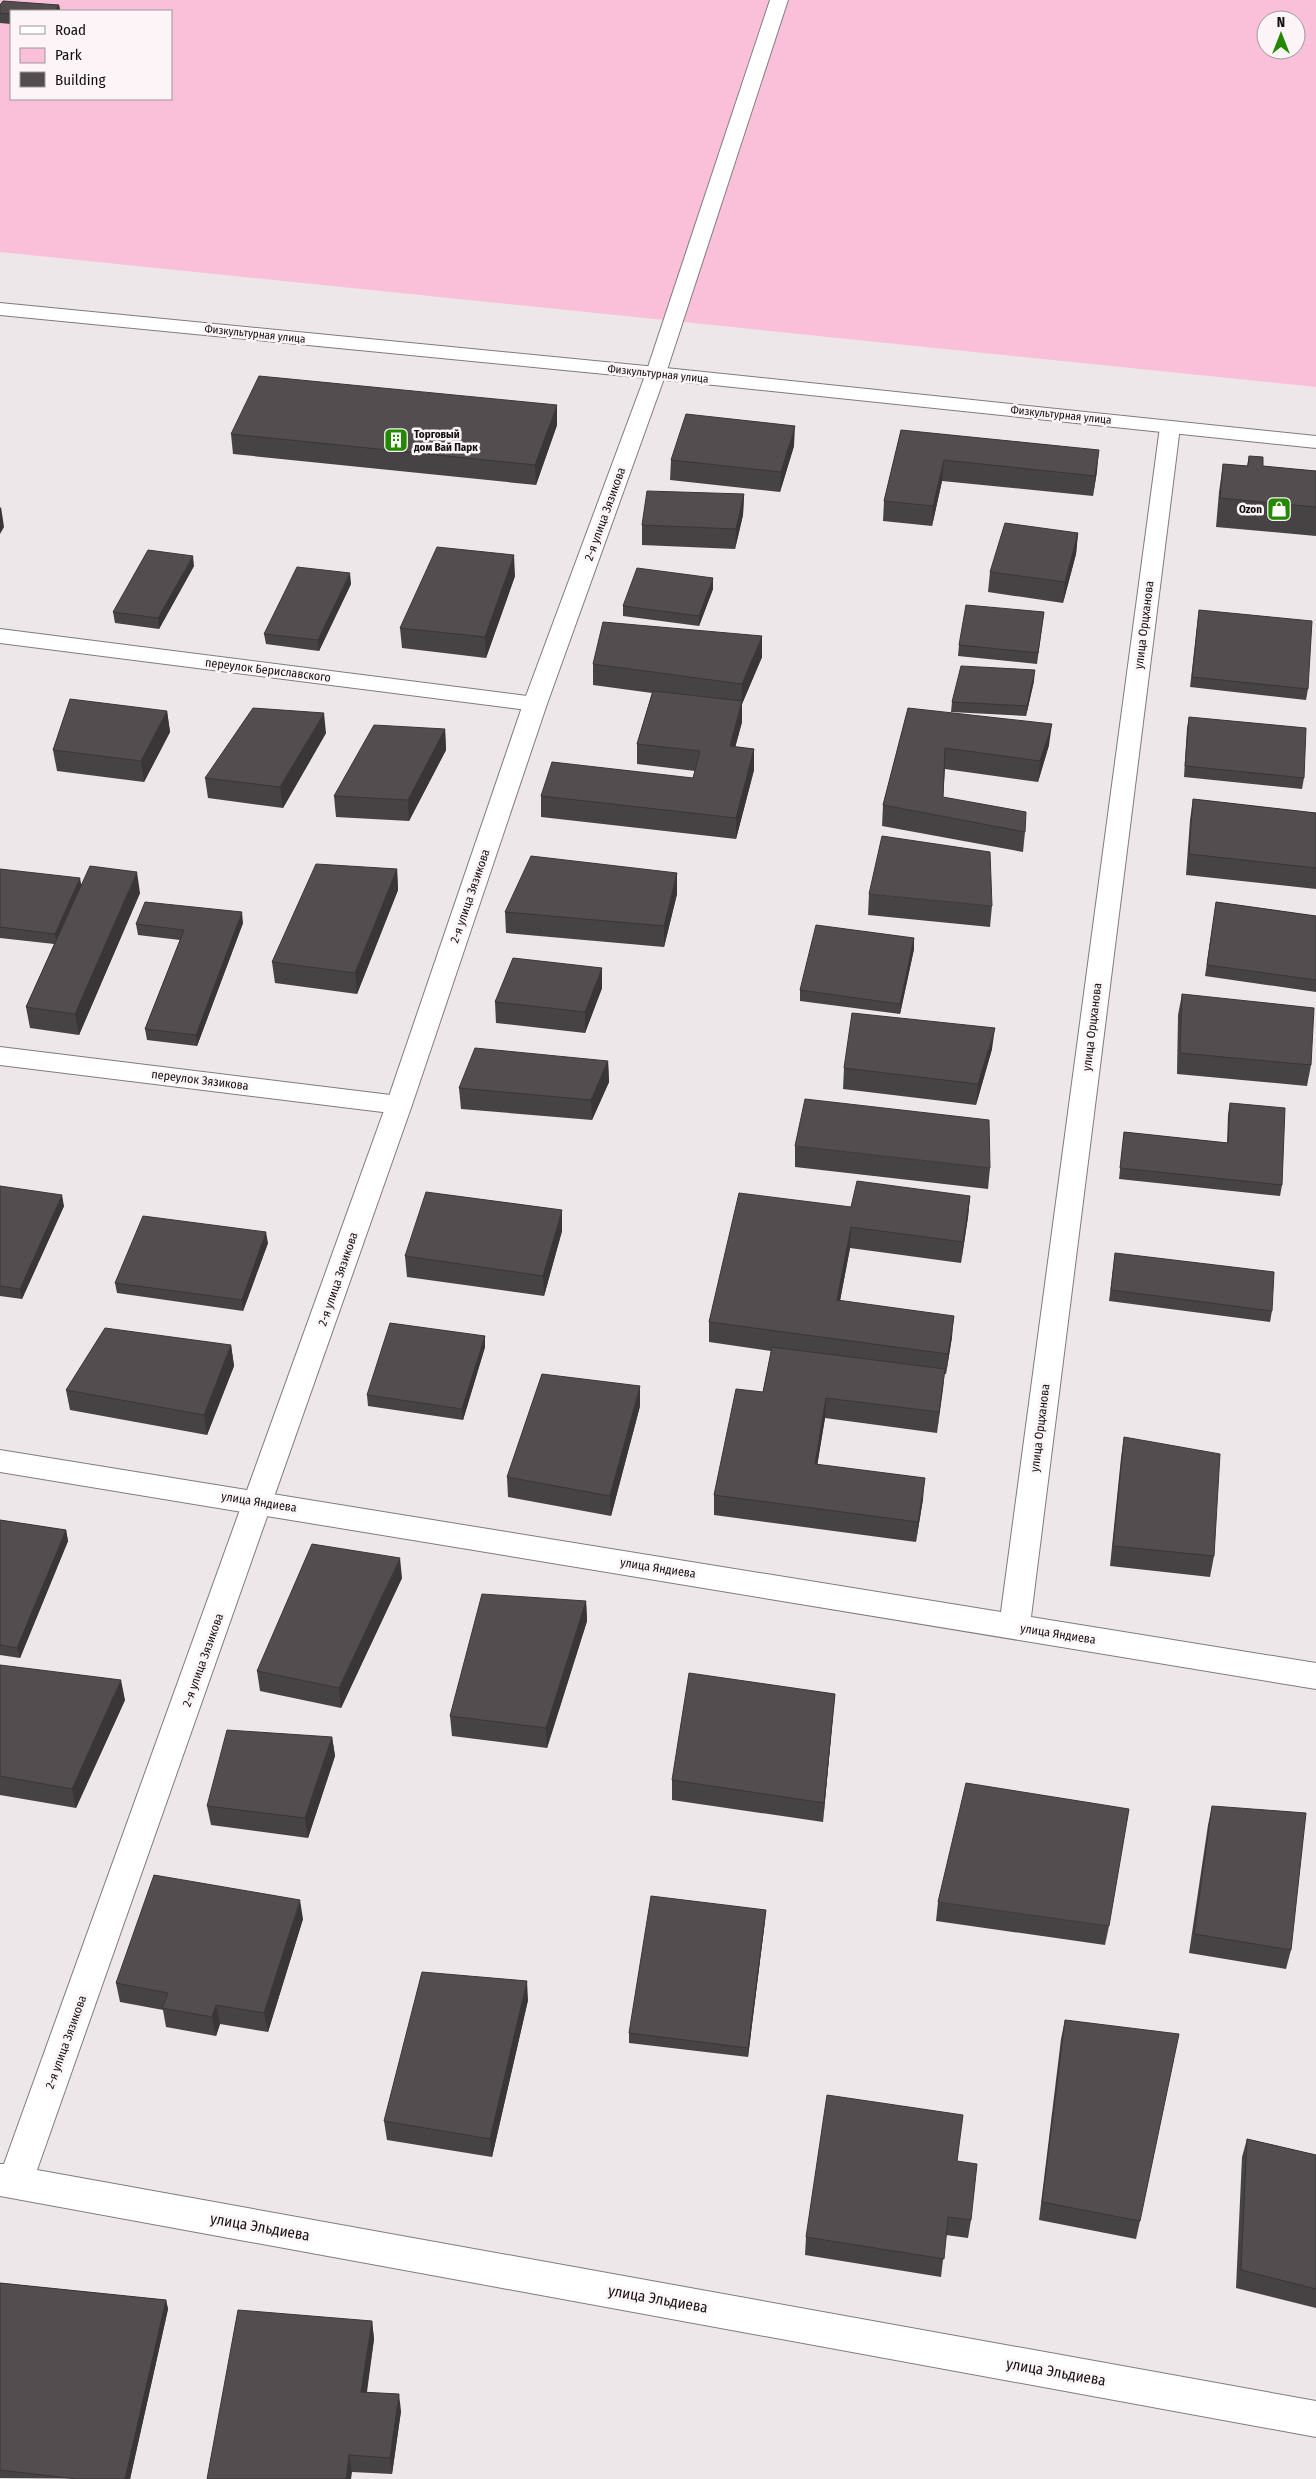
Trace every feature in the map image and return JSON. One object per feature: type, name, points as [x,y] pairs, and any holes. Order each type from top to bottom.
[{"type":"street","name":"2-я улица Зязикова","points":[[8,2181],[260,1502],[399,1104],[535,704],[656,373],[779,0]]},
{"type":"street","name":"Физкультурная улица","points":[[0,309],[656,373],[1316,442]]},
{"type":"street","name":"улица Орцханова","points":[[1014,1627],[1170,427]]},
{"type":"street","name":"переулок Бериславского","points":[[0,636],[535,704]]},
{"type":"street","name":"переулок Зязикова","points":[[0,1056],[399,1104]]},
{"type":"street","name":"улица Яндиева","points":[[0,1461],[1316,1676]]},
{"type":"street","name":"улица Эльдиева","points":[[8,2181],[1316,2419]]},
{"type":"green space","points":[[0,0],[1316,0],[1316,387],[0,252]]},
{"type":"building","points":[[3,1],[59,5],[56,10],[10,10],[10,14],[0,13],[0,5]]},
{"type":"building","name":"Торговый дом Вай Парк","points":[[259,376],[557,405],[535,465],[231,434]]},
{"type":"building","points":[[686,414],[795,426],[781,472],[671,460]]},
{"type":"building","points":[[901,430],[1099,450],[1095,476],[944,460],[933,506],[884,501]]},
{"type":"building","points":[[1249,456],[1263,457],[1263,466],[1316,471],[1316,507],[1220,498],[1223,464],[1248,466]]},
{"type":"building","points":[[647,491],[744,494],[736,529],[642,525]]},
{"type":"building","points":[[1005,523],[1078,533],[1065,582],[990,572]]},
{"type":"building","points":[[437,547],[514,555],[485,637],[400,628]]},
{"type":"building","points":[[148,550],[193,556],[158,618],[113,612]]},
{"type":"building","points":[[297,567],[350,573],[318,640],[264,634]]},
{"type":"building","points":[[637,568],[713,578],[699,616],[623,606]]},
{"type":"building","points":[[966,605],[1044,612],[1038,653],[959,645]]},
{"type":"building","points":[[1199,610],[1312,621],[1308,689],[1192,677]]},
{"type":"building","points":[[603,622],[762,636],[742,684],[593,664]]},
{"type":"building","points":[[961,666],[1035,670],[1027,706],[952,702]]},
{"type":"building","points":[[653,691],[742,701],[730,746],[754,749],[736,818],[541,796],[552,762],[693,778],[700,751],[637,744]]},
{"type":"building","points":[[70,699],[167,711],[141,761],[53,750]]},
{"type":"building","points":[[253,708],[324,713],[280,787],[205,778]]},
{"type":"building","points":[[908,708],[1052,724],[1040,761],[945,748],[943,797],[1026,812],[1025,832],[883,805]]},
{"type":"building","points":[[1189,717],[1306,728],[1304,778],[1185,766]]},
{"type":"building","points":[[374,725],[445,729],[408,800],[334,796]]},
{"type":"building","points":[[1193,799],[1316,813],[1316,868],[1189,854]]},
{"type":"building","points":[[882,836],[990,852],[992,906],[869,894]]},
{"type":"building","points":[[531,856],[677,873],[664,926],[505,912]]},
{"type":"building","points":[[316,864],[397,869],[355,973],[272,962]]},
{"type":"building","points":[[90,866],[137,872],[75,1014],[26,1007]]},
{"type":"building","points":[[0,869],[80,878],[55,934],[0,927]]},
{"type":"building","points":[[145,902],[242,912],[196,1035],[145,1029],[184,930],[136,924]]},
{"type":"building","points":[[1216,902],[1316,916],[1316,980],[1207,965]]},
{"type":"building","points":[[816,925],[914,938],[900,1004],[800,990]]},
{"type":"building","points":[[513,958],[602,968],[585,1012],[495,1002]]},
{"type":"building","points":[[1182,994],[1314,1008],[1311,1065],[1180,1053]]},
{"type":"building","points":[[852,1013],[995,1028],[978,1084],[844,1068]]},
{"type":"building","points":[[475,1048],[608,1061],[591,1100],[459,1088]]},
{"type":"building","points":[[805,1099],[989,1120],[990,1168],[795,1146]]},
{"type":"building","points":[[1230,1103],[1285,1108],[1282,1185],[1120,1168],[1124,1132],[1228,1143]]},
{"type":"building","points":[[857,1181],[970,1196],[963,1242],[851,1227],[837,1300],[954,1316],[948,1354],[709,1322],[739,1193],[851,1207]]},
{"type":"building","points":[[0,1186],[62,1195],[20,1289],[0,1286]]},
{"type":"building","points":[[426,1192],[562,1210],[543,1276],[405,1256]]},
{"type":"building","points":[[143,1216],[266,1232],[242,1300],[115,1283]]},
{"type":"building","points":[[1115,1253],[1274,1272],[1272,1311],[1111,1290]]},
{"type":"building","points":[[390,1323],[485,1336],[462,1409],[367,1395]]},
{"type":"building","points":[[105,1328],[231,1345],[204,1415],[66,1390]]},
{"type":"building","points":[[772,1347],[945,1369],[939,1412],[826,1398],[815,1464],[925,1478],[918,1522],[714,1495],[736,1389],[763,1392]]},
{"type":"building","points":[[542,1374],[640,1386],[610,1496],[507,1477]]},
{"type":"building","points":[[1124,1437],[1220,1454],[1214,1556],[1113,1546]]},
{"type":"building","points":[[0,1520],[66,1530],[17,1648],[0,1645]]},
{"type":"building","points":[[312,1544],[400,1558],[339,1688],[257,1671]]},
{"type":"building","points":[[482,1594],[586,1601],[546,1728],[450,1716]]},
{"type":"building","points":[[0,1665],[121,1680],[72,1789],[0,1776]]},
{"type":"building","points":[[689,1673],[835,1694],[824,1803],[672,1780]]},
{"type":"building","points":[[227,1730],[332,1737],[305,1818],[207,1806]]},
{"type":"building","points":[[966,1783],[1129,1809],[1109,1926],[938,1902]]},
{"type":"building","points":[[1212,1806],[1306,1813],[1291,1950],[1194,1934]]},
{"type":"building","points":[[154,1875],[300,1900],[264,2013],[216,2005],[212,2017],[162,2008],[168,1993],[116,1983]]},
{"type":"building","points":[[651,1896],[766,1910],[748,2048],[629,2033]]},
{"type":"building","points":[[422,1972],[527,1981],[490,2139],[384,2121]]},
{"type":"building","points":[[1065,2020],[1179,2034],[1140,2221],[1042,2202]]},
{"type":"building","points":[[827,2095],[963,2115],[957,2161],[977,2164],[971,2220],[948,2217],[944,2259],[806,2237]]},
{"type":"building","points":[[1247,2139],[1316,2155],[1316,2289],[1241,2270]]},
{"type":"building","points":[[0,2283],[166,2300],[125,2479],[77,2479],[0,2470]]},
{"type":"building","points":[[238,2310],[372,2321],[361,2392],[399,2394],[390,2458],[349,2455],[346,2479],[207,2479]]},
{"type":"place","name":"Торговый дом Вай Парк","points":[[396,440]]},
{"type":"place","name":"Ozon","points":[[1279,509]]}]
